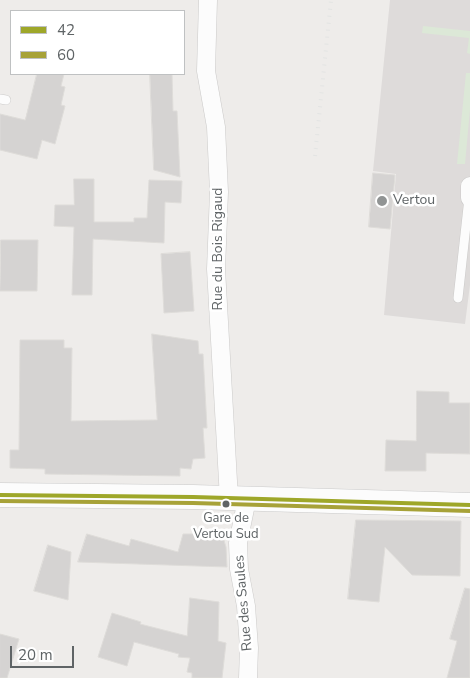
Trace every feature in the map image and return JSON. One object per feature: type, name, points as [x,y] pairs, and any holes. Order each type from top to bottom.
[{"type":"main road","points":[[0,495],[470,505]]},
{"type":"street","name":"Rue du Bois Rigaud","points":[[208,0],[206,71],[216,127],[219,192],[216,269],[238,499]]},
{"type":"street","name":"Rue des Saules","points":[[238,499],[239,569],[246,606],[250,648],[248,678]]},
{"type":"lane","points":[[458,298],[470,194]]},
{"type":"shaded area","points":[[390,0],[470,0],[470,285],[465,324],[384,315],[396,174],[373,171]]},
{"type":"green space","points":[[423,26],[470,31],[470,54],[467,53],[469,38],[422,33]]},
{"type":"green space","points":[[466,73],[470,73],[470,109],[465,164],[457,164]]},
{"type":"building","points":[[37,75],[64,75],[61,86],[65,87],[61,105],[65,106],[55,144],[42,140],[37,159],[0,150],[0,114],[25,120]]},
{"type":"building","points":[[150,75],[172,75],[173,111],[177,111],[180,177],[154,170]]},
{"type":"building","name":"Vertou","points":[[373,173],[395,175],[390,229],[369,227]]},
{"type":"building","points":[[74,179],[94,179],[94,222],[134,222],[134,218],[147,218],[149,180],[182,181],[181,203],[165,202],[164,243],[93,239],[92,295],[72,295],[74,227],[54,226],[55,205],[74,205]]},
{"type":"building","points":[[1,240],[38,240],[37,291],[0,291]]},
{"type":"building","points":[[190,252],[194,311],[164,313],[161,254]]},
{"type":"building","points":[[152,334],[198,341],[199,354],[203,354],[207,428],[203,428],[205,458],[193,459],[191,469],[180,468],[180,476],[45,474],[45,469],[10,468],[10,450],[19,450],[20,340],[64,340],[64,348],[72,348],[71,421],[157,420]]},
{"type":"building","points":[[417,391],[449,392],[449,403],[470,403],[470,454],[426,453],[426,471],[385,471],[386,440],[416,441]]},
{"type":"building","points":[[356,520],[461,521],[460,576],[412,575],[385,547],[379,602],[348,599]]},
{"type":"building","points":[[87,534],[129,546],[131,539],[178,552],[183,534],[222,534],[226,547],[227,567],[78,562]]},
{"type":"building","points":[[48,545],[71,552],[68,600],[34,591]]},
{"type":"building","points":[[465,588],[470,589],[470,678],[447,678],[457,641],[450,639]]},
{"type":"building","points":[[190,598],[219,602],[218,641],[226,643],[222,678],[192,678],[192,673],[187,672],[190,658],[178,657],[179,654],[134,642],[127,666],[98,657],[112,613],[141,622],[140,624],[187,636]]},
{"type":"building","points":[[0,634],[19,639],[7,678],[0,678]]},
{"type":"railway","points":[[315,156],[331,0]]},
{"type":"transit line","name":"42","points":[[0,495],[193,497],[470,505]]},
{"type":"transit line","name":"60","points":[[0,501],[193,503],[470,511]]},
{"type":"place","name":"Vertou","points":[[382,201]]},
{"type":"place","name":"Gare de Vertou Sud","points":[[226,504]]}]
